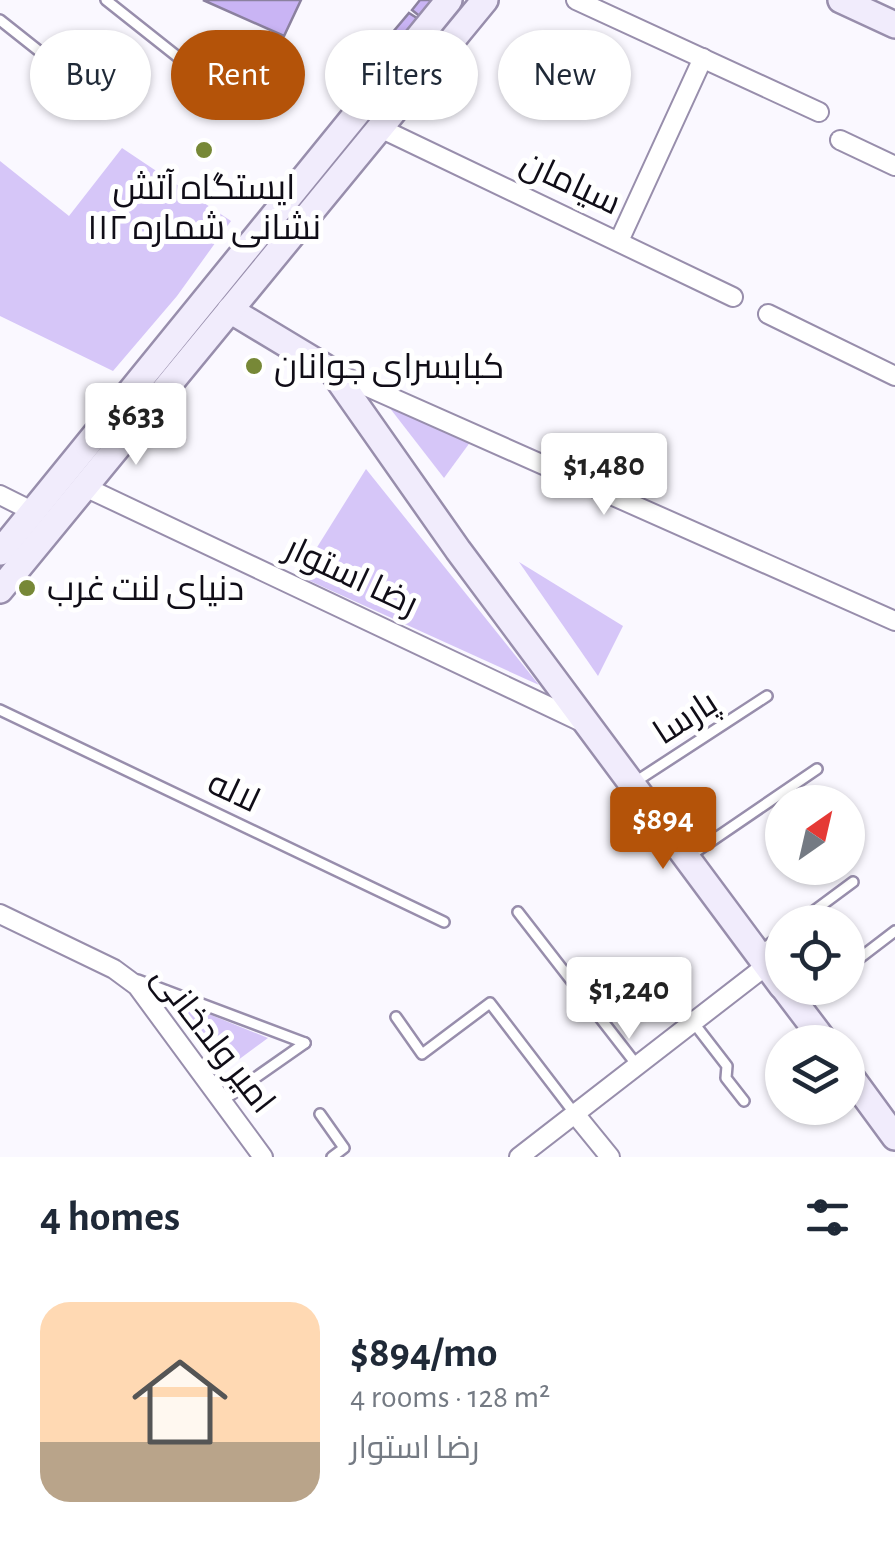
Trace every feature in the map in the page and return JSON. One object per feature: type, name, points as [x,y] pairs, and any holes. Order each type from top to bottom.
[{"type":"main road","points":[[0,590],[45,518],[450,0]]},
{"type":"main road","points":[[74,481],[230,310],[485,0]]},
{"type":"main road","points":[[842,0],[895,25]]},
{"type":"main road","name":"رضا استوار","points":[[230,310],[333,372],[458,550],[765,962]]},
{"type":"main road","points":[[0,552],[45,518]]},
{"type":"main road","points":[[865,1095],[894,1132]]},
{"type":"street","points":[[576,0],[820,112]]},
{"type":"street","points":[[619,241],[703,58]]},
{"type":"street","name":"سیامان","points":[[380,128],[733,297]]},
{"type":"street","points":[[840,140],[895,166]]},
{"type":"street","points":[[768,314],[895,376]]},
{"type":"street","points":[[333,372],[895,621]]},
{"type":"street","name":"رضا استوار","points":[[74,481],[589,726]]},
{"type":"street","points":[[0,496],[45,518]]},
{"type":"street","name":"امیر ولدخانی","points":[[0,914],[121,974],[143,992],[263,1157]]},
{"type":"street","points":[[519,1157],[693,1022],[765,986]]},
{"type":"street","points":[[575,1114],[610,1157]]},
{"type":"lane","points":[[106,0],[171,52]]},
{"type":"lane","points":[[0,20],[30,44]]},
{"type":"lane","name":"پارسا","points":[[632,784],[767,696]]},
{"type":"lane","name":"لاله","points":[[0,710],[444,922]]},
{"type":"lane","points":[[687,858],[816,769]]},
{"type":"lane","points":[[822,905],[850,885]]},
{"type":"lane","points":[[518,912],[638,1066]]},
{"type":"lane","points":[[865,954],[895,932]]},
{"type":"lane","points":[[121,974],[306,1043],[222,1100]]},
{"type":"lane","points":[[396,1017],[422,1054],[490,1002],[575,1114]]},
{"type":"lane","points":[[693,1022],[728,1066],[726,1078],[744,1101]]},
{"type":"lane","points":[[320,1114],[344,1148],[332,1157]]},
{"type":"shaded area","points":[[122,148],[231,221],[177,296],[113,371],[0,316],[0,161],[69,216]]},
{"type":"shaded area","points":[[389,407],[471,441],[444,478]]},
{"type":"shaded area","points":[[366,469],[539,685],[299,576]]},
{"type":"shaded area","points":[[519,562],[623,626],[598,676]]},
{"type":"shaded area","points":[[164,996],[268,1038],[222,1072]]},
{"type":"building","points":[[203,0],[301,0],[287,30],[270,30]]},
{"type":"building","points":[[420,0],[437,0],[422,18],[412,10]]},
{"type":"building","points":[[409,13],[420,20],[411,30],[395,30]]},
{"type":"place","name":"ایستگاه آتش نشانی شماره ۱۱۲","points":[[204,150]]},
{"type":"place","name":"کبابسرای جوانان","points":[[254,366]]},
{"type":"place","name":"دنیای لنت غرب","points":[[27,588]]}]
